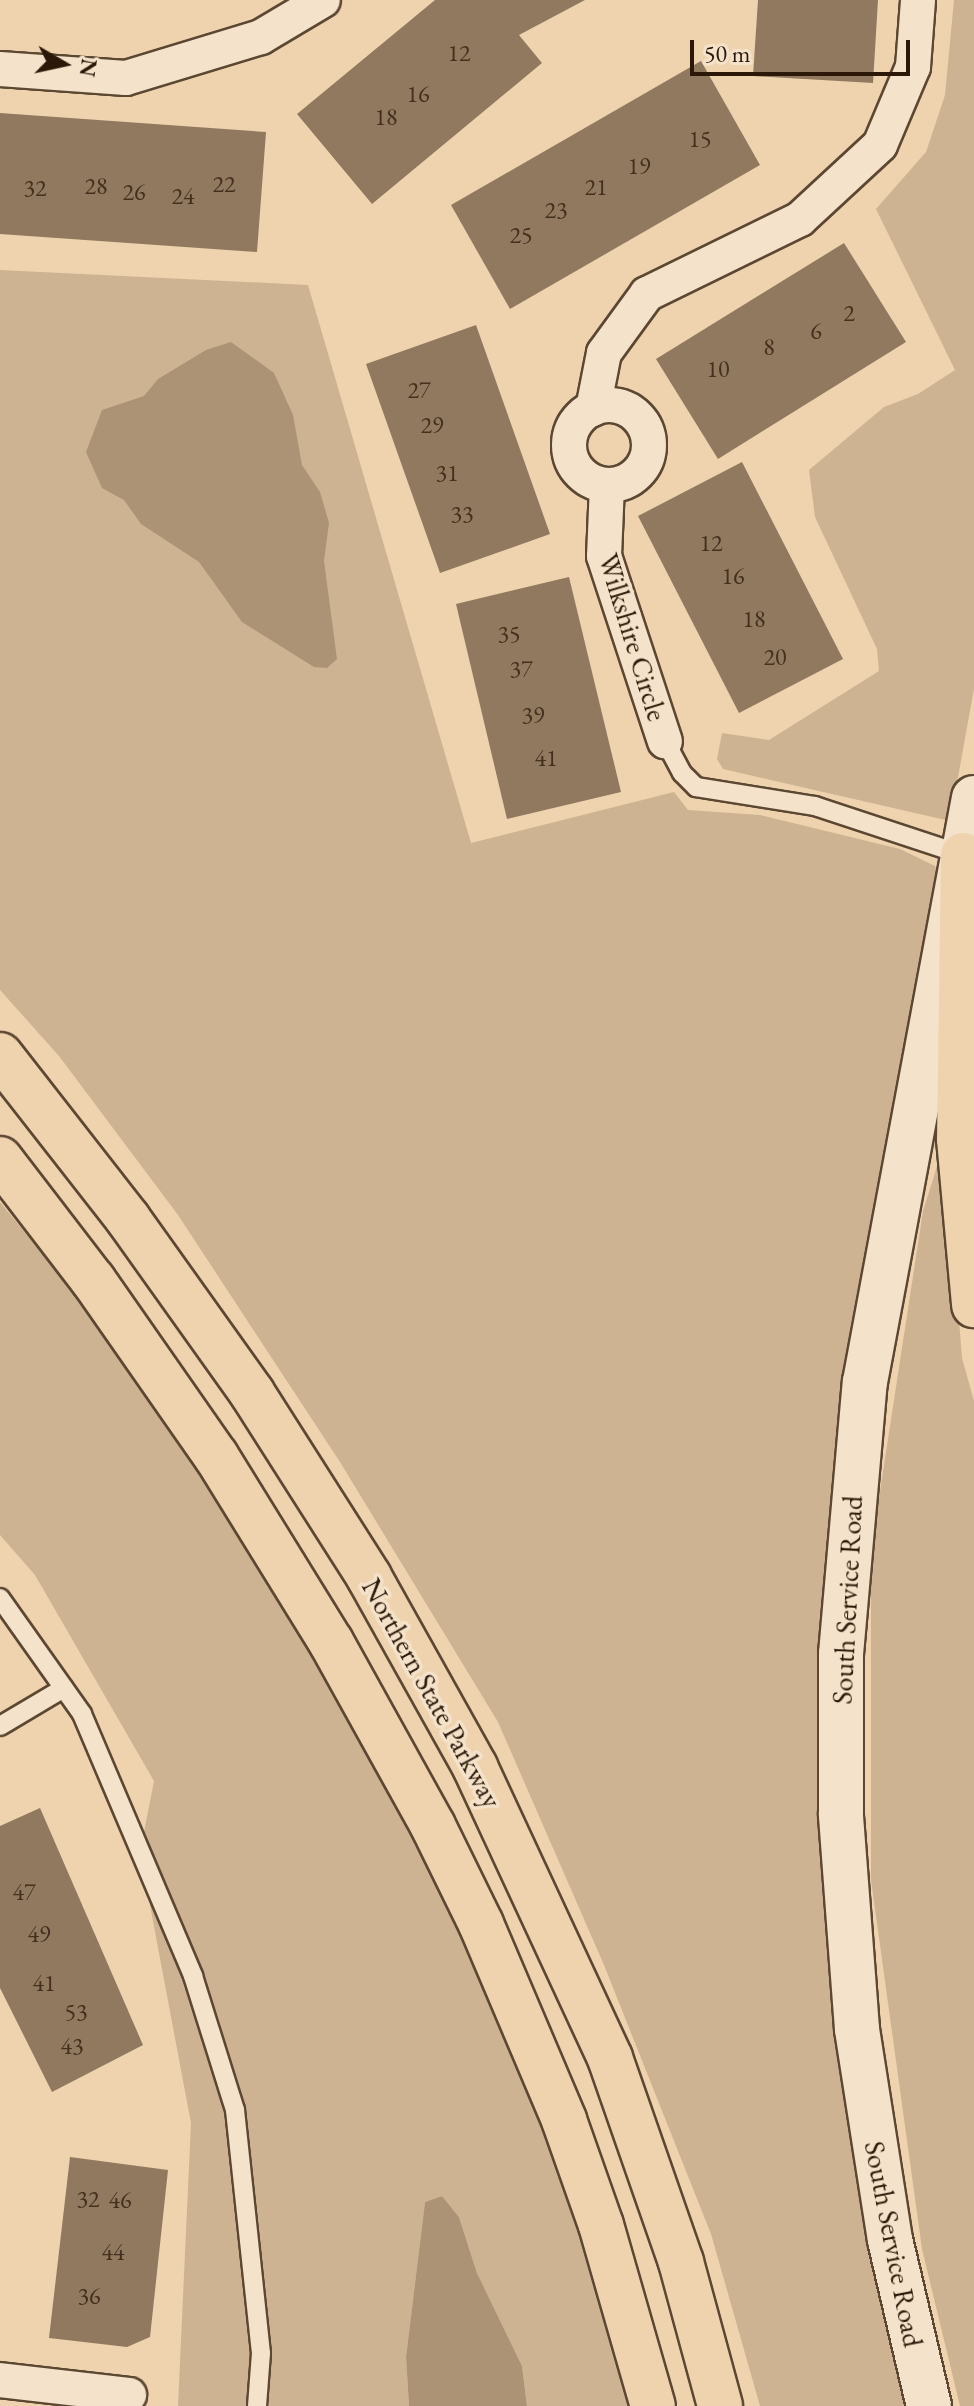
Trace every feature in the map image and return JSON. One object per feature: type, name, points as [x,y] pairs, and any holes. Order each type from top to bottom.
[{"type":"highway","points":[[963,855],[959,1139],[974,1305]]},
{"type":"highway","name":"Northern State Parkway","points":[[0,1055],[128,1219],[252,1393],[369,1577],[467,1753],[542,1904],[610,2058],[681,2262],[720,2406]]},
{"type":"highway","points":[[0,1159],[93,1280],[225,1469],[331,1642],[433,1826],[481,1924],[564,2120],[601,2225],[653,2406]]},
{"type":"main road","name":"South Service Road","points":[[929,2406],[890,2240],[857,2029],[841,1814],[841,1654],[865,1382],[974,798]]},
{"type":"street","points":[[0,69],[126,78],[261,37],[323,0]]},
{"type":"street","points":[[593,409],[618,406],[640,419],[649,442],[648,455],[633,478],[607,485],[582,474],[570,451],[574,427],[593,409],[604,353],[647,294],[800,219],[880,145],[913,67],[918,0]]},
{"type":"street","name":"Wilkshire Circle","points":[[607,485],[604,556],[665,741]]},
{"type":"street","points":[[0,2380],[129,2395]]},
{"type":"lane","points":[[665,741],[696,787],[815,806],[963,855]]},
{"type":"lane","points":[[0,1598],[82,1714],[193,1976],[235,2110],[261,2353],[257,2406]]},
{"type":"lane","points":[[0,1726],[64,1688]]},
{"type":"shaded area","points":[[954,0],[974,0],[974,689],[950,821],[723,769],[717,759],[722,733],[769,740],[879,671],[877,649],[815,517],[809,470],[884,407],[918,394],[955,370],[876,209],[926,152],[945,95]]},
{"type":"shaded area","points":[[0,270],[308,285],[471,843],[674,792],[688,810],[760,815],[900,849],[935,866],[940,882],[821,1652],[914,2406],[760,2406],[711,2234],[604,1965],[498,1722],[340,1462],[178,1215],[59,1056],[0,990]]},
{"type":"shaded area","points":[[231,342],[274,373],[293,415],[302,465],[320,492],[329,523],[324,561],[337,659],[327,668],[314,667],[242,622],[199,562],[141,524],[124,500],[102,488],[86,452],[102,410],[144,396],[158,379],[206,350]]},
{"type":"shaded area","points":[[945,1141],[962,1358],[974,1401],[974,2406],[960,2406],[922,2249],[871,1880],[871,1550],[923,1211]]},
{"type":"shaded area","points":[[0,1202],[84,1305],[265,1568],[383,1778],[497,2006],[591,2251],[634,2406],[527,2406],[522,2366],[477,2273],[459,2217],[442,2196],[425,2202],[406,2357],[409,2406],[178,2406],[191,2123],[140,1852],[154,1781],[35,1575],[0,1535]]},
{"type":"shaded area","points":[[442,2196],[459,2217],[477,2273],[522,2366],[527,2406],[409,2406],[406,2357],[425,2202]]},
{"type":"building","points":[[435,0],[585,0],[519,35],[542,63],[372,204],[297,114]]},
{"type":"building","points":[[758,0],[878,0],[873,83],[753,76]]},
{"type":"building","points":[[701,61],[760,165],[510,309],[451,205]]},
{"type":"building","points":[[0,113],[266,132],[257,252],[0,234]]},
{"type":"building","points":[[844,243],[906,342],[718,459],[656,359]]},
{"type":"building","points":[[476,325],[550,534],[440,573],[366,364]]},
{"type":"building","points":[[742,462],[843,659],[739,713],[638,516]]},
{"type":"building","points":[[569,577],[621,792],[507,819],[456,604]]},
{"type":"building","points":[[40,1808],[143,2045],[52,2092],[0,1988],[0,1826]]},
{"type":"building","points":[[70,2157],[168,2170],[150,2337],[127,2347],[49,2338]]}]
